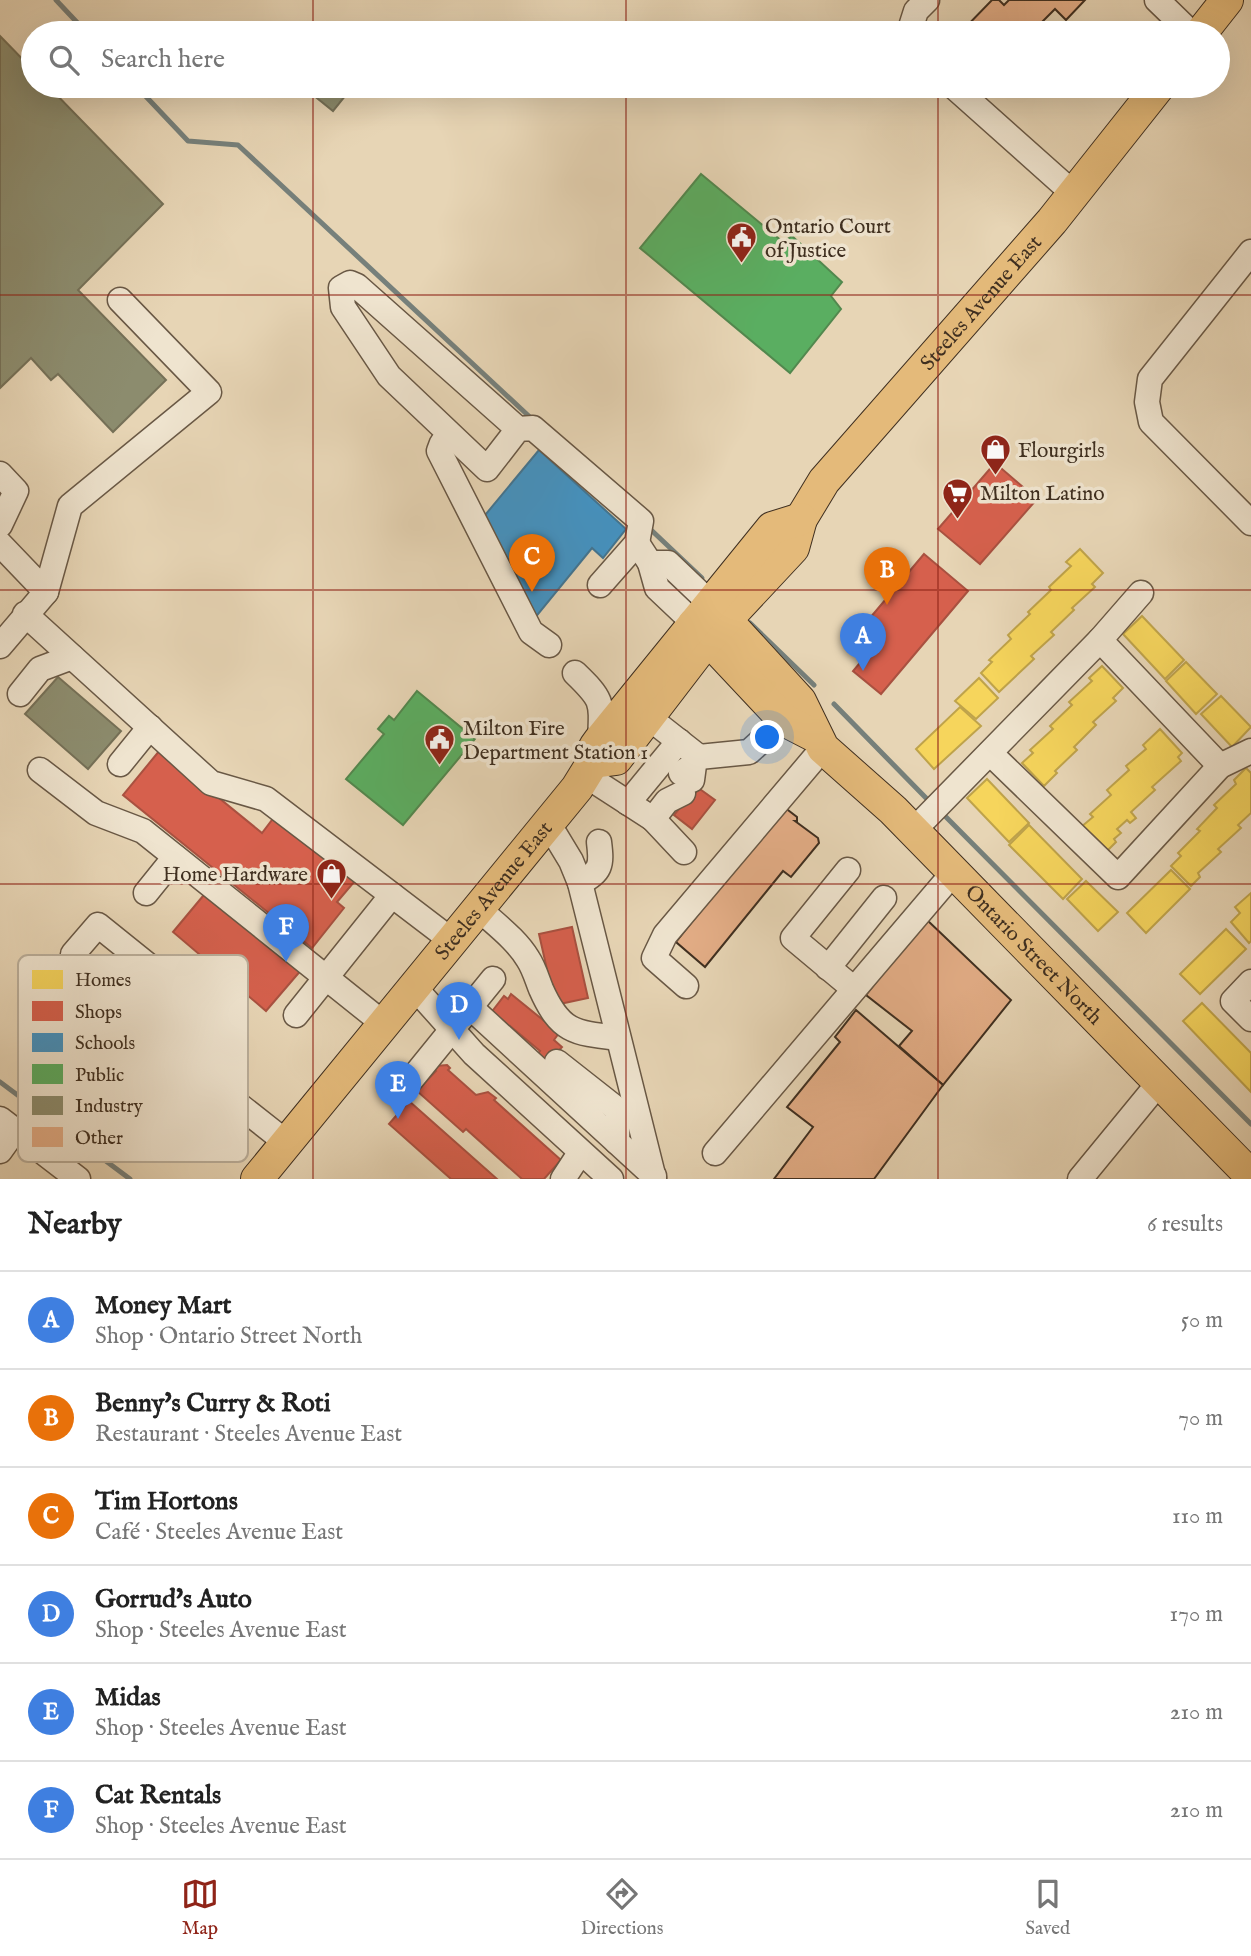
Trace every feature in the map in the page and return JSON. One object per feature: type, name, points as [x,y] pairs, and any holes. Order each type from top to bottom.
[{"type":"main road","points":[[1210,21],[1227,0]]},
{"type":"main road","name":"Steeles Avenue East","points":[[257,1179],[548,823],[592,759],[710,621],[793,548],[801,519],[824,481],[1074,194],[1150,98]]},
{"type":"main road","name":"Steeles Avenue East","points":[[592,759],[616,759],[648,717],[710,621]]},
{"type":"main road","name":"Ontario Street North","points":[[710,621],[784,720],[819,742],[913,831],[1251,1176]]},
{"type":"main road","name":"Ontario Street North","points":[[710,621],[800,702],[819,742]]},
{"type":"street","points":[[913,21],[916,11],[926,0]]},
{"type":"street","points":[[1157,0],[1179,21]]},
{"type":"street","points":[[965,98],[1074,194]]},
{"type":"street","points":[[1251,252],[1150,379],[1147,402],[1151,422],[1251,523]]},
{"type":"street","points":[[518,429],[487,469],[389,376],[343,307],[341,288],[350,283],[357,286],[518,429],[533,428],[545,436],[641,521],[637,543],[600,584]]},
{"type":"street","points":[[0,646],[14,618],[46,592],[70,506],[209,392],[120,300]]},
{"type":"street","points":[[452,437],[442,443],[439,451],[531,632],[549,645]]},
{"type":"street","points":[[0,474],[16,491],[0,525]]},
{"type":"street","points":[[637,543],[650,564],[668,563],[710,621]]},
{"type":"street","points":[[0,544],[46,592]]},
{"type":"street","points":[[913,831],[1100,640],[1141,593]]},
{"type":"street","points":[[14,618],[72,657],[211,783],[266,799],[451,940]]},
{"type":"street","points":[[1100,640],[1220,766]]},
{"type":"street","points":[[20,694],[40,669],[72,657]]},
{"type":"street","points":[[575,673],[600,700],[602,711],[592,759],[628,803]]},
{"type":"street","points":[[648,717],[679,741]]},
{"type":"street","points":[[628,803],[680,784],[749,751],[784,720]]},
{"type":"street","points":[[120,764],[150,727]]},
{"type":"street","points":[[679,741],[684,852]]},
{"type":"street","points":[[628,803],[679,741]]},
{"type":"street","points":[[686,986],[654,958],[665,935],[819,742]]},
{"type":"street","points":[[990,753],[1118,877],[1220,766],[1251,751]]},
{"type":"street","points":[[40,769],[96,813],[143,831],[384,1024]]},
{"type":"street","points":[[548,823],[580,883],[648,1176]]},
{"type":"street","points":[[580,883],[595,874],[599,867],[599,842]]},
{"type":"street","points":[[146,893],[175,857]]},
{"type":"street","points":[[848,870],[793,938],[855,989]]},
{"type":"street","points":[[715,1153],[954,872]]},
{"type":"street","points":[[296,1016],[392,895]]},
{"type":"street","points":[[828,968],[884,898]]},
{"type":"street","points":[[478,908],[513,940],[529,960],[550,1010],[566,1026],[585,1034],[618,1038]]},
{"type":"street","points":[[74,955],[98,925],[135,955]]},
{"type":"street","points":[[411,1080],[493,979]]},
{"type":"street","points":[[1251,982],[1233,1001],[1251,1019]]},
{"type":"street","points":[[414,987],[474,1054],[611,1179]]},
{"type":"street","points":[[469,1006],[617,1142],[648,1176]]},
{"type":"street","points":[[557,1062],[618,1110],[617,1142]]},
{"type":"street","points":[[1080,1179],[1158,1084]]},
{"type":"street","points":[[248,1112],[287,1143]]},
{"type":"street","points":[[0,1151],[7,1124]]},
{"type":"street","points":[[563,1179],[580,1153]]},
{"type":"street","points":[[56,1162],[78,1179]]},
{"type":"building: Homes","points":[[1080,549],[1103,573],[1092,584],[1095,587],[1051,632],[1054,635],[1031,656],[1034,659],[999,692],[981,673],[992,662],[989,660],[1011,639],[1008,635],[1071,566],[1066,562]]},
{"type":"building: Homes","points":[[1142,616],[1184,660],[1165,679],[1123,634]]},
{"type":"building: Homes","points":[[1186,662],[1217,694],[1196,714],[1166,681]]},
{"type":"building: Homes","points":[[1102,666],[1123,688],[1113,698],[1116,701],[1093,722],[1096,725],[1074,747],[1077,750],[1044,786],[1022,763],[1033,753],[1030,750],[1053,729],[1050,726],[1072,705],[1069,702],[1092,681],[1089,678]]},
{"type":"building: Homes","points":[[979,678],[998,698],[976,719],[955,701]]},
{"type":"building: Homes","points":[[1221,696],[1251,727],[1232,747],[1201,714]]},
{"type":"building: Homes","points":[[960,707],[981,726],[934,769],[916,749]]},
{"type":"building: Homes","points":[[1160,729],[1182,753],[1178,757],[1181,761],[1152,787],[1155,790],[1131,812],[1136,818],[1130,823],[1127,820],[1117,829],[1121,833],[1105,853],[1081,827],[1093,817],[1090,814],[1111,795],[1107,790],[1129,770],[1126,766],[1146,749],[1143,745]]},
{"type":"building: Homes","points":[[1246,768],[1251,773],[1251,813],[1238,825],[1241,828],[1218,849],[1221,852],[1198,873],[1200,877],[1191,886],[1171,866],[1181,856],[1178,853],[1200,831],[1197,829],[1217,808],[1214,805],[1236,784],[1234,780]]},
{"type":"building: Homes","points":[[987,779],[1029,823],[1009,842],[967,798]]},
{"type":"building: Homes","points":[[1029,825],[1082,879],[1063,899],[1009,845]]},
{"type":"building: Homes","points":[[1171,870],[1190,889],[1146,933],[1127,913]]},
{"type":"building: Homes","points":[[1086,881],[1118,912],[1098,931],[1067,899]]},
{"type":"building: Homes","points":[[1251,893],[1249,943],[1231,922],[1240,913],[1235,907]]},
{"type":"building: Homes","points":[[1226,929],[1246,949],[1200,994],[1180,974]]},
{"type":"building: Homes","points":[[1202,1003],[1251,1053],[1251,1092],[1183,1021]]},
{"type":"building: Shops","points":[[995,463],[1037,499],[980,564],[938,529]]},
{"type":"building: Shops","points":[[924,554],[968,591],[881,694],[853,671],[864,658],[848,644]]},
{"type":"building: Shops","points":[[160,750],[262,833],[275,816],[355,881],[337,902],[344,908],[312,948],[123,795]]},
{"type":"building: Shops","points":[[697,787],[715,800],[692,829],[674,815]]},
{"type":"building: Shops","points":[[208,890],[302,969],[266,1011],[248,996],[248,955],[200,955],[173,932]]},
{"type":"building: Shops","points":[[572,927],[588,998],[555,1005],[539,934]]},
{"type":"building: Shops","points":[[511,994],[559,1033],[554,1040],[562,1047],[547,1063],[537,1055],[540,1051],[510,1026],[508,1029],[490,1014],[504,996],[508,999]]},
{"type":"building: Shops","points":[[447,1065],[450,1068],[448,1070],[476,1095],[488,1092],[496,1098],[494,1100],[561,1160],[544,1179],[522,1179],[466,1129],[463,1132],[417,1091],[436,1071],[436,1066]]},
{"type":"building: Shops","points":[[409,1101],[497,1179],[451,1179],[389,1124]]},
{"type":"building: Schools","points":[[539,450],[626,529],[603,558],[592,548],[530,624],[481,520]]},
{"type":"building: Public","name":"Ontario Court of Justice","points":[[701,174],[783,242],[792,236],[842,282],[831,296],[841,309],[790,373],[640,248]]},
{"type":"building: Public","points":[[417,691],[475,739],[403,825],[346,779],[384,734],[378,729],[389,716],[394,720]]},
{"type":"building: Industry","points":[[0,36],[21,58],[21,98],[60,98],[163,204],[78,290],[166,380],[113,432],[58,374],[51,380],[31,358],[0,388]]},
{"type":"building: Industry","points":[[317,98],[344,98],[333,111]]},
{"type":"building: Industry","points":[[58,677],[121,731],[88,769],[25,714]]},
{"type":"building: Other","points":[[992,0],[999,0],[1004,5],[1009,0],[1085,0],[1066,20],[1055,9],[1043,21],[972,21]]},
{"type":"building: Other","points":[[784,807],[797,817],[795,821],[818,838],[819,843],[791,877],[783,871],[705,967],[676,942]]},
{"type":"building: Other","points":[[926,919],[1011,1000],[943,1085],[899,1046],[912,1031],[866,995]]},
{"type":"building: Other","points":[[856,1010],[943,1085],[874,1179],[774,1179],[813,1127],[787,1107],[840,1042],[835,1037]]},
{"type":"waterway","points":[[56,0],[76,21]]},
{"type":"waterway","points":[[147,98],[188,141],[238,145],[533,420]]},
{"type":"waterway","points":[[648,527],[702,578]]},
{"type":"waterway","points":[[750,623],[814,685]]},
{"type":"waterway","points":[[834,704],[926,798]]},
{"type":"waterway","points":[[946,817],[1251,1124]]},
{"type":"waterway","points":[[0,1082],[18,1095]]},
{"type":"waterway","points":[[107,1162],[130,1179]]},
{"type":"place","name":"Ontario Court of Justice","points":[[742,265]]},
{"type":"place","name":"Flourgirls","points":[[995,477]]},
{"type":"place","name":"Milton Latino","points":[[957,520]]},
{"type":"place","name":"Tim Hortons","points":[[532,592]]},
{"type":"place","name":"Benny's Curry & Roti","points":[[887,605]]},
{"type":"place","name":"Money Mart","points":[[863,671]]},
{"type":"place","name":"Milton Fire Department Station 1","points":[[440,767]]},
{"type":"place","name":"Home Hardware","points":[[331,901]]},
{"type":"place","name":"Cat Rentals","points":[[286,962]]},
{"type":"place","name":"Gorrud's Auto","points":[[459,1040]]},
{"type":"place","name":"Midas","points":[[398,1119]]}]
